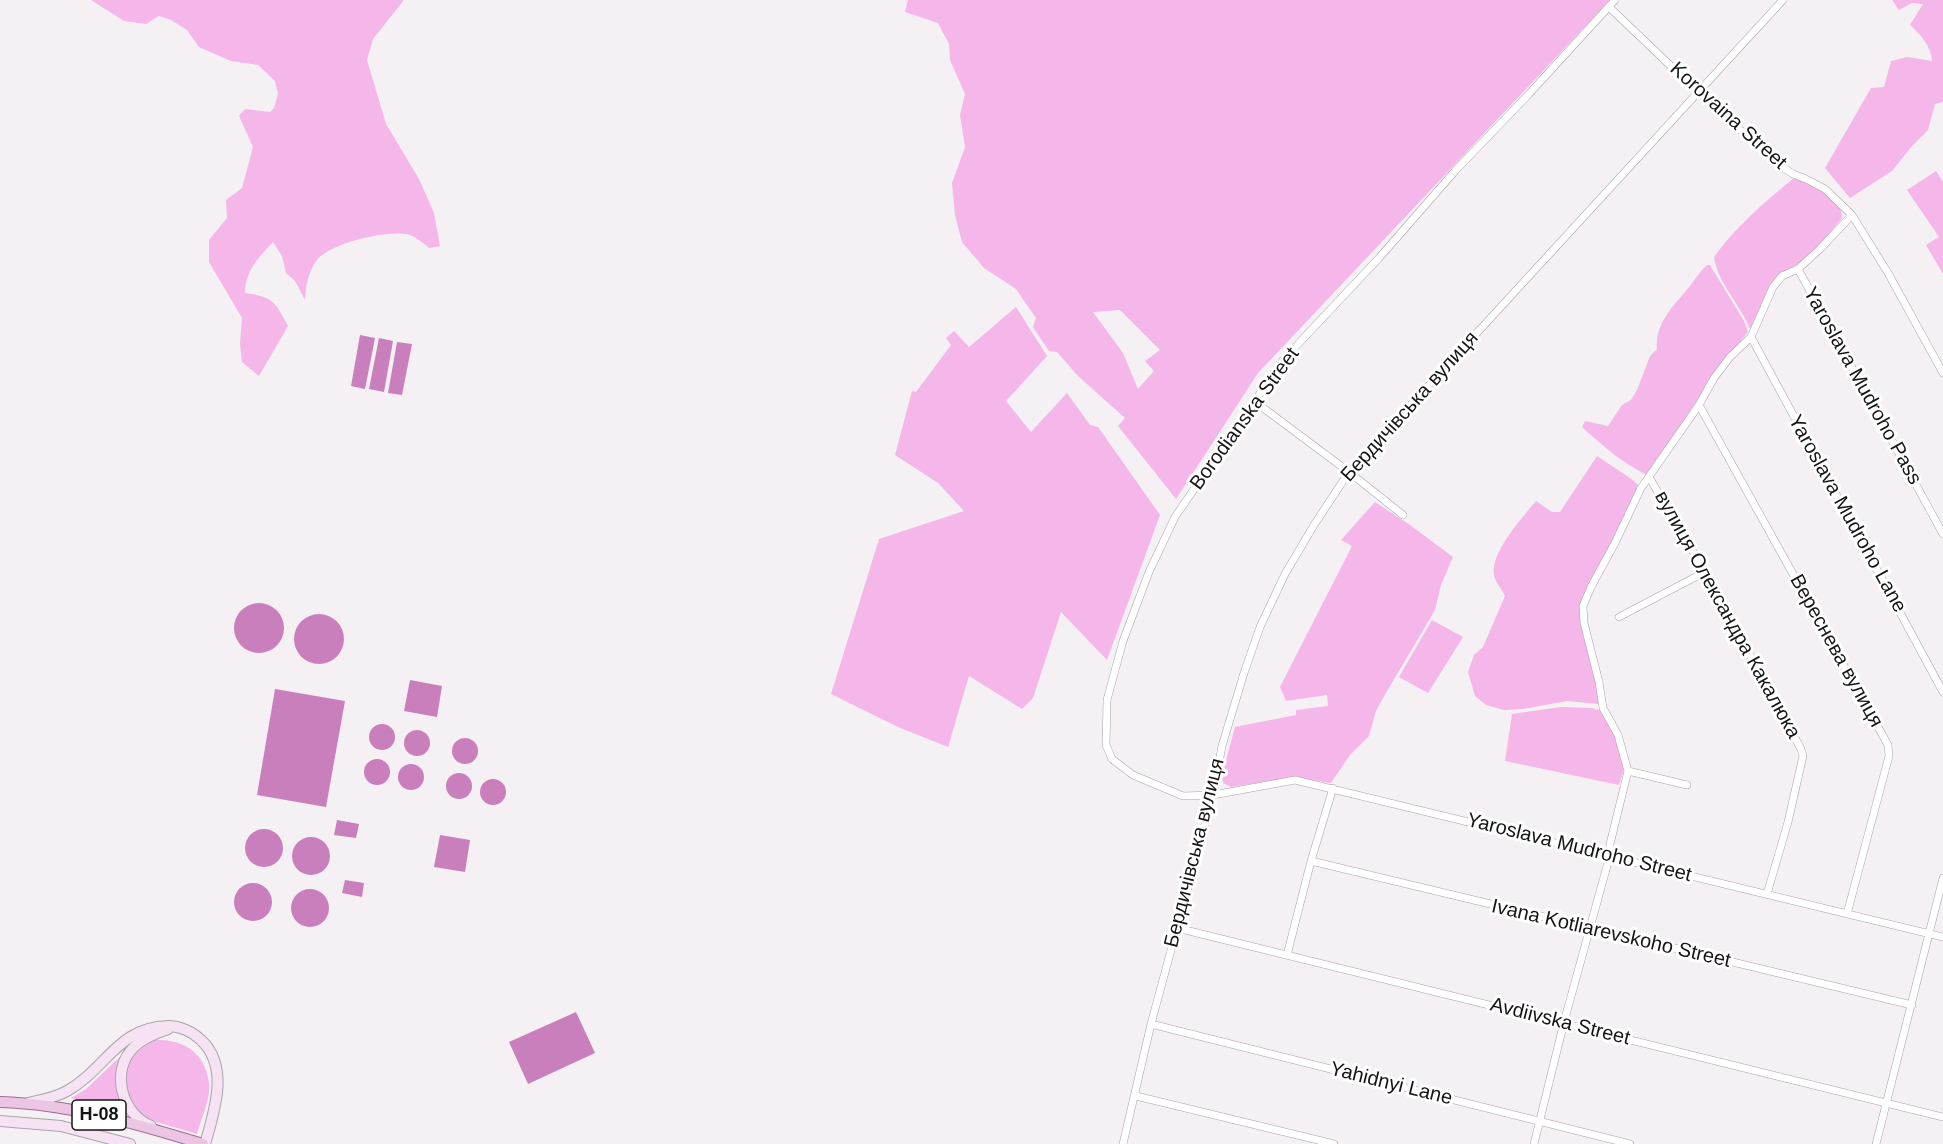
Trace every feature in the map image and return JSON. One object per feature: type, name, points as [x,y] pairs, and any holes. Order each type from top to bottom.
[{"type":"main road","points":[[24,1103],[53,1098],[67,1091],[89,1075],[135,1033],[153,1026],[173,1026],[195,1034],[203,1041],[212,1056],[218,1082],[213,1116],[204,1144]]},
{"type":"main road","points":[[169,1134],[140,1122],[129,1108],[122,1092],[120,1077],[124,1061],[134,1047],[149,1036],[173,1026]]},
{"type":"main road","name":"Н-08","points":[[0,1102],[82,1111],[204,1144]]},
{"type":"main road","points":[[0,1121],[61,1126],[130,1144]]},
{"type":"street","name":"Borodianska Street","points":[[1213,795],[1183,796],[1121,767],[1112,759],[1106,745],[1107,700],[1123,641],[1149,572],[1175,517],[1283,360],[1615,0]]},
{"type":"street","name":"Бердичівська вулиця","points":[[1123,1144],[1151,1024],[1213,795],[1222,746],[1260,627],[1285,574],[1349,472],[1783,0]]},
{"type":"street","name":"Korovaina Street","points":[[1608,7],[1697,92],[1778,164],[1825,189],[1852,215],[1888,273],[1943,373]]},
{"type":"street","points":[[1534,1144],[1588,929],[1610,855],[1610,844],[1628,771],[1618,735],[1603,708],[1584,623],[1583,606],[1641,488],[1699,405],[1714,378],[1730,357],[1750,337],[1773,287],[1782,276],[1798,269],[1852,215]]},
{"type":"street","name":"Yaroslava Mudroho Pass","points":[[1798,269],[1943,534]]},
{"type":"street","name":"Yaroslava Mudroho Lane","points":[[1750,337],[1943,692]]},
{"type":"street","points":[[1254,401],[1403,515]]},
{"type":"street","name":"Вереснева вулиця","points":[[1699,405],[1888,746],[1888,763],[1847,914]]},
{"type":"street","name":"вулиця Олександра Какалюка","points":[[1649,477],[1705,572],[1801,748],[1803,756],[1791,812],[1767,894]]},
{"type":"street","points":[[1619,617],[1705,572]]},
{"type":"street","points":[[1628,771],[1687,785]]},
{"type":"street","name":"Yaroslava Mudroho Street","points":[[1213,795],[1295,780],[1943,937]]},
{"type":"street","points":[[1287,955],[1311,861],[1333,788]]},
{"type":"street","name":"Ivana Kotliarevskoho Street","points":[[1311,861],[1912,1005]]},
{"type":"street","points":[[1876,1144],[1943,878]]},
{"type":"street","name":"Avdiivska Street","points":[[1177,928],[1943,1117]]},
{"type":"street","name":"Yahidnyi Lane","points":[[1151,1024],[1630,1144]]},
{"type":"street","points":[[1136,1096],[1334,1144]]},
{"type":"shaded area","points":[[91,0],[404,0],[373,39],[367,60],[386,124],[419,179],[434,213],[440,246],[430,248],[410,235],[389,234],[361,239],[334,248],[317,260],[311,269],[305,300],[295,281],[286,273],[282,256],[273,242],[250,271],[245,293],[262,296],[272,302],[288,326],[259,376],[242,362],[240,344],[242,318],[209,262],[209,240],[227,218],[226,200],[242,188],[253,147],[239,116],[245,109],[270,112],[274,108],[278,94],[275,81],[258,65],[231,61],[199,47],[187,30],[171,20],[159,16],[146,24],[124,21]]},
{"type":"shaded area","points":[[908,0],[1610,0],[1258,373],[1176,499],[1118,426],[1125,418],[1078,376],[1057,352],[1049,351],[1033,327],[1036,318],[1016,289],[984,268],[962,242],[955,215],[952,183],[965,147],[960,115],[965,94],[950,60],[949,44],[938,23],[905,12]],"holes":[[[1120,310],[1160,350],[1145,361],[1154,371],[1138,389],[1123,353],[1093,312]]]},
{"type":"shaded area","points":[[1892,0],[1943,0],[1943,102],[1935,104],[1928,130],[1892,171],[1850,198],[1825,168],[1871,88],[1884,87],[1891,61],[1907,57],[1932,61],[1925,41],[1910,25],[1923,4],[1912,3],[1899,10]]},
{"type":"shaded area","points":[[1936,171],[1943,182],[1943,274],[1926,245],[1939,237],[1907,190]]},
{"type":"shaded area","points":[[1794,178],[1824,192],[1837,204],[1842,218],[1818,247],[1781,275],[1751,331],[1720,276],[1714,257],[1741,225]]},
{"type":"shaded area","points":[[1707,265],[1710,265],[1744,321],[1748,332],[1712,376],[1647,475],[1621,460],[1582,427],[1585,421],[1608,426],[1622,405],[1631,400],[1650,356],[1657,349],[1657,339],[1662,323]]},
{"type":"shaded area","points":[[1016,307],[1047,356],[1006,401],[1031,432],[1067,393],[1090,425],[1098,427],[1160,515],[1107,660],[1061,612],[1033,698],[1022,709],[969,676],[948,747],[898,727],[831,694],[879,539],[964,511],[938,483],[895,455],[912,391],[916,392],[951,345],[946,338],[954,331],[969,347]]},
{"type":"shaded area","points":[[360,335],[375,338],[365,389],[351,386]]},
{"type":"shaded area","points":[[379,338],[393,341],[384,392],[369,389]]},
{"type":"shaded area","points":[[397,342],[412,344],[402,395],[388,393]]},
{"type":"shaded area","points":[[1597,456],[1639,486],[1583,599],[1599,704],[1567,701],[1504,710],[1486,705],[1475,696],[1468,672],[1474,655],[1483,647],[1505,596],[1494,575],[1497,557],[1508,536],[1536,501],[1552,512],[1560,512]]},
{"type":"shaded area","points":[[1375,502],[1453,557],[1441,585],[1435,610],[1376,711],[1369,736],[1350,755],[1331,783],[1294,777],[1231,787],[1223,783],[1222,775],[1235,727],[1296,715],[1296,710],[1328,706],[1327,695],[1286,701],[1280,687],[1352,546],[1341,540]]},
{"type":"shaded area","points":[[259,603],[277,610],[284,628],[277,646],[259,653],[241,646],[234,628],[241,610]]},
{"type":"shaded area","points":[[319,614],[337,621],[344,639],[337,657],[319,664],[301,657],[294,639],[301,621]]},
{"type":"shaded area","points":[[1432,620],[1463,637],[1428,693],[1399,677]]},
{"type":"shaded area","points":[[410,680],[442,686],[437,717],[404,711]]},
{"type":"shaded area","points":[[275,689],[345,701],[326,807],[257,795]]},
{"type":"shaded area","points":[[1561,707],[1592,708],[1602,711],[1615,734],[1624,769],[1619,785],[1505,761],[1512,714]]},
{"type":"shaded area","points":[[382,724],[391,728],[395,737],[391,746],[382,750],[373,746],[369,737],[373,728]]},
{"type":"shaded area","points":[[417,730],[426,734],[430,743],[426,752],[417,756],[408,752],[404,743],[408,734]]},
{"type":"shaded area","points":[[465,738],[474,742],[478,751],[474,760],[465,764],[456,760],[452,751],[456,742]]},
{"type":"shaded area","points":[[377,759],[386,763],[390,772],[386,781],[377,785],[368,781],[364,772],[368,763]]},
{"type":"shaded area","points":[[411,764],[420,768],[424,777],[420,786],[411,790],[402,786],[398,777],[402,768]]},
{"type":"shaded area","points":[[459,773],[468,777],[472,786],[468,795],[459,799],[450,795],[446,786],[450,777]]},
{"type":"shaded area","points":[[493,779],[502,783],[506,792],[502,801],[493,805],[484,801],[480,792],[484,783]]},
{"type":"shaded area","points":[[337,820],[359,824],[356,838],[334,835]]},
{"type":"shaded area","points":[[264,829],[271,830],[277,835],[282,841],[282,855],[277,861],[271,866],[264,867],[257,866],[251,861],[246,855],[245,848],[246,841],[251,835],[257,830]]},
{"type":"shaded area","points":[[440,835],[470,840],[465,872],[434,867]]},
{"type":"shaded area","points":[[311,837],[318,838],[324,843],[329,849],[329,863],[324,869],[318,874],[311,875],[304,874],[298,869],[293,863],[292,856],[293,849],[298,843],[304,838]]},
{"type":"shaded area","points":[[345,880],[364,883],[362,897],[342,893]]},
{"type":"shaded area","points":[[253,883],[260,884],[266,889],[271,895],[271,909],[266,915],[260,920],[253,921],[246,920],[240,915],[235,909],[234,902],[235,895],[240,889],[246,884]]},
{"type":"shaded area","points":[[310,889],[317,890],[323,895],[328,901],[328,915],[323,921],[317,926],[310,927],[303,926],[297,921],[292,915],[291,908],[292,901],[297,895],[303,890]]},
{"type":"shaded area","points":[[576,1012],[595,1053],[528,1084],[509,1042]]},
{"type":"shaded area","points":[[155,1040],[183,1045],[198,1056],[203,1063],[207,1072],[209,1089],[197,1134],[140,1117],[127,1095],[124,1084],[126,1068],[141,1049]]},
{"type":"shaded area","points":[[122,1055],[116,1073],[116,1086],[128,1114],[71,1098],[86,1089]]}]
